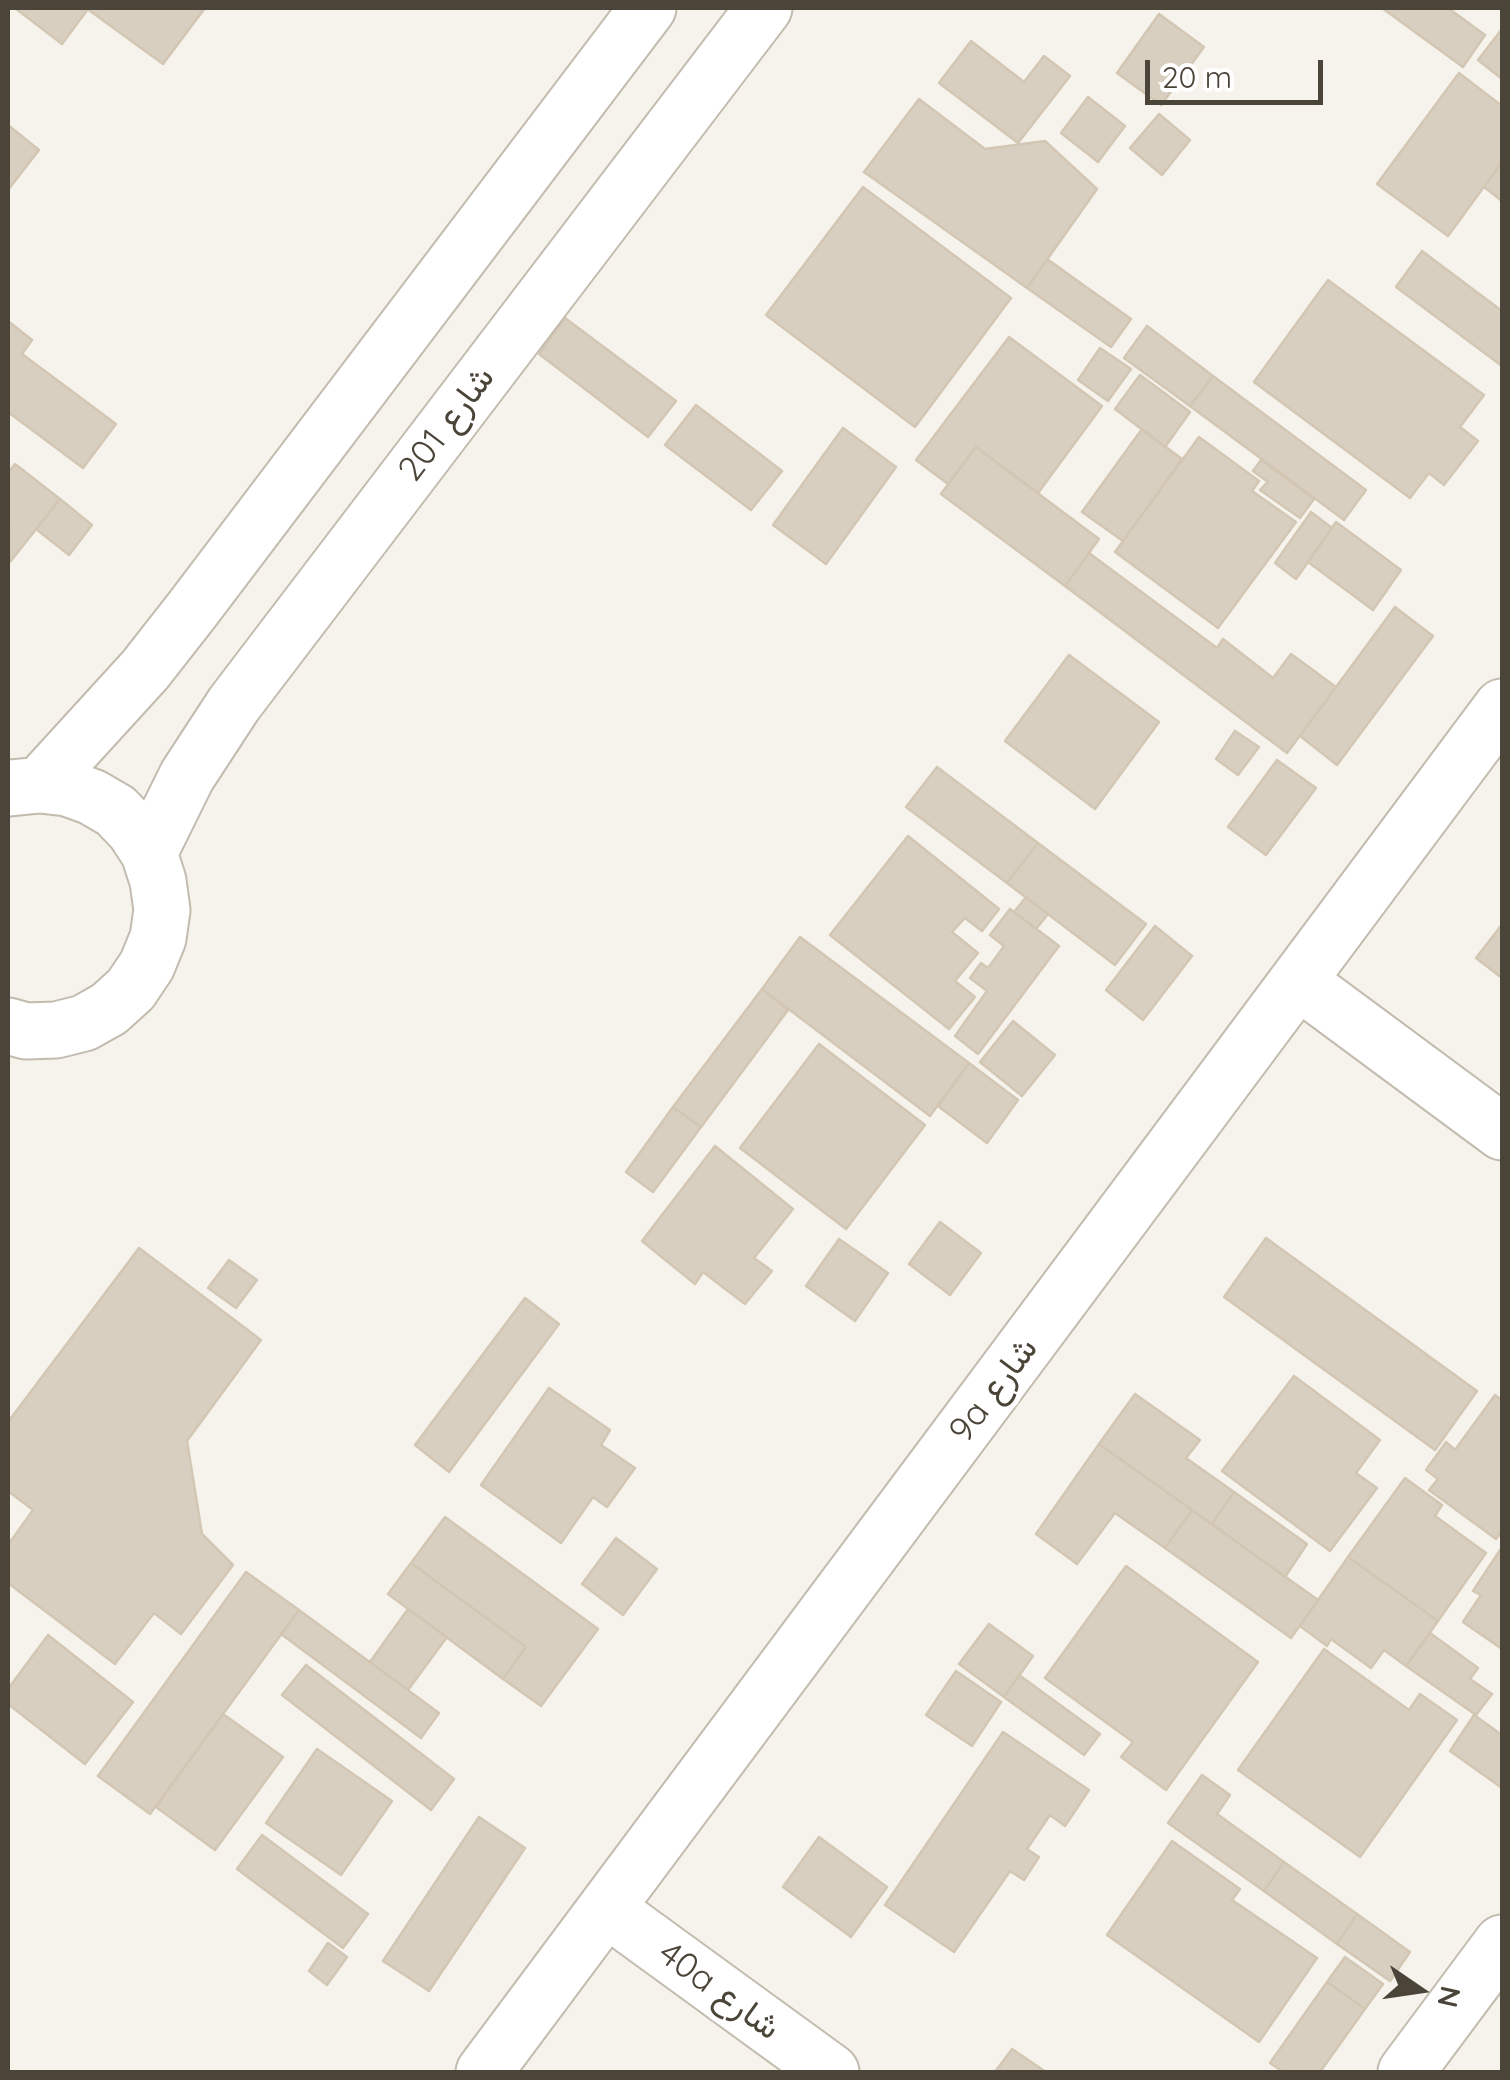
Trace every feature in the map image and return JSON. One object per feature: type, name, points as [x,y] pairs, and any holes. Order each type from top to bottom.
[{"type":"street","points":[[24,787],[145,670],[648,8]]},
{"type":"street","name":"شارع 201","points":[[150,853],[186,776],[234,704],[764,8]]},
{"type":"street","name":"9a شارع","points":[[484,2072],[1502,707]]},
{"type":"street","points":[[14,1037],[84,1023],[110,1009],[131,989],[147,965],[158,938],[162,910],[150,853],[116,811],[92,796],[67,788],[24,787]]},
{"type":"street","points":[[1298,981],[1502,1132]]},
{"type":"street","name":"40a شارع","points":[[607,1909],[832,2072]]},
{"type":"street","points":[[1406,2072],[1502,1943]]},
{"type":"building","points":[[15,8],[86,8],[88,9],[62,44]]},
{"type":"building","points":[[86,8],[205,8],[163,64]]},
{"type":"building","points":[[1382,8],[1448,8],[1485,35],[1463,67]]},
{"type":"building","points":[[1159,14],[1204,47],[1161,105],[1117,73]]},
{"type":"building","points":[[1502,29],[1502,79],[1478,60]]},
{"type":"building","points":[[971,41],[1024,82],[1044,56],[1070,76],[1018,143],[939,83]]},
{"type":"building","points":[[1459,73],[1502,106],[1502,162],[1448,236],[1377,184]]},
{"type":"building","points":[[1088,97],[1125,126],[1098,162],[1061,133]]},
{"type":"building","points":[[919,99],[985,149],[1045,141],[1097,189],[1027,288],[864,172]]},
{"type":"building","points":[[1159,114],[1190,140],[1162,175],[1130,148]]},
{"type":"building","points":[[8,125],[39,150],[8,190]]},
{"type":"building","points":[[1502,162],[1502,201],[1484,187]]},
{"type":"building","points":[[863,187],[1011,298],[915,427],[766,315]]},
{"type":"building","points":[[1422,251],[1502,311],[1502,366],[1396,287]]},
{"type":"building","points":[[1047,259],[1131,319],[1111,347],[1027,288]]},
{"type":"building","points":[[1328,280],[1484,395],[1460,427],[1478,441],[1444,485],[1429,473],[1410,498],[1254,382]]},
{"type":"building","points":[[565,318],[676,401],[648,437],[539,354]]},
{"type":"building","points":[[8,321],[32,340],[22,354],[116,424],[83,468],[8,412]]},
{"type":"building","points":[[1147,326],[1213,376],[1190,406],[1124,358]]},
{"type":"building","points":[[1009,337],[1102,406],[1038,493],[976,447],[948,484],[916,460]]},
{"type":"building","points":[[1100,348],[1131,369],[1108,401],[1078,380]]},
{"type":"building","points":[[1140,375],[1190,412],[1165,447],[1115,409]]},
{"type":"building","points":[[1213,376],[1366,490],[1344,520],[1190,406]]},
{"type":"building","points":[[696,405],[782,471],[751,510],[665,445]]},
{"type":"building","points":[[843,428],[896,467],[826,564],[773,525]]},
{"type":"building","points":[[1142,429],[1182,459],[1123,541],[1082,512]]},
{"type":"building","points":[[1199,437],[1259,481],[1252,491],[1296,522],[1218,628],[1115,552]]},
{"type":"building","points":[[976,447],[1099,539],[1065,586],[941,494]]},
{"type":"building","points":[[1261,460],[1314,499],[1300,518],[1260,490],[1268,482],[1253,471]]},
{"type":"building","points":[[15,464],[60,499],[10,562],[8,473]]},
{"type":"building","points":[[60,499],[92,525],[69,555],[36,529]]},
{"type":"building","points":[[1311,512],[1332,528],[1296,579],[1275,563]]},
{"type":"building","points":[[1336,522],[1401,570],[1373,610],[1308,562]]},
{"type":"building","points":[[1089,553],[1217,648],[1223,639],[1273,678],[1291,654],[1336,687],[1287,753],[1065,586]]},
{"type":"building","points":[[1395,607],[1433,636],[1337,765],[1300,736]]},
{"type":"building","points":[[1069,655],[1159,722],[1095,809],[1005,741]]},
{"type":"building","points":[[1235,731],[1259,747],[1238,775],[1216,759]]},
{"type":"building","points":[[1277,760],[1316,788],[1266,855],[1228,827]]},
{"type":"building","points":[[937,767],[1038,843],[1007,883],[906,807]]},
{"type":"building","points":[[908,836],[999,909],[982,931],[965,918],[952,932],[978,953],[955,981],[975,997],[949,1029],[830,935]]},
{"type":"building","points":[[1038,843],[1146,924],[1115,965],[1007,883]]},
{"type":"building","points":[[1026,897],[1048,914],[1036,929],[1014,912]]},
{"type":"building","points":[[1010,909],[1059,946],[978,1054],[955,1036],[987,991],[970,978],[981,963],[988,968],[1004,946],[990,935]]},
{"type":"building","points":[[1155,926],[1192,956],[1143,1020],[1106,990]]},
{"type":"building","points":[[1502,929],[1502,978],[1476,958]]},
{"type":"building","points":[[800,937],[969,1063],[930,1116],[762,989]]},
{"type":"building","points":[[762,989],[788,1010],[701,1127],[673,1107]]},
{"type":"building","points":[[1013,1021],[1055,1055],[1022,1096],[980,1062]]},
{"type":"building","points":[[819,1044],[925,1125],[846,1229],[740,1148]]},
{"type":"building","points":[[969,1063],[1018,1100],[987,1143],[938,1106]]},
{"type":"building","points":[[673,1107],[701,1127],[653,1192],[626,1172]]},
{"type":"building","points":[[715,1146],[793,1209],[754,1258],[772,1271],[745,1304],[703,1272],[695,1284],[642,1241]]},
{"type":"building","points":[[940,1222],[981,1253],[950,1295],[909,1264]]},
{"type":"building","points":[[1266,1238],[1477,1391],[1435,1450],[1224,1297]]},
{"type":"building","points":[[839,1239],[888,1273],[855,1321],[806,1286]]},
{"type":"building","points":[[139,1248],[261,1340],[187,1441],[202,1534],[233,1565],[181,1634],[154,1613],[115,1664],[8,1583],[8,1545],[33,1510],[8,1491],[8,1422]]},
{"type":"building","points":[[229,1260],[257,1280],[236,1308],[208,1288]]},
{"type":"building","points":[[525,1298],[559,1324],[449,1472],[415,1445]]},
{"type":"building","points":[[1294,1376],[1380,1440],[1356,1473],[1377,1488],[1330,1551],[1222,1471]]},
{"type":"building","points":[[549,1388],[610,1430],[601,1445],[635,1468],[607,1507],[593,1497],[561,1543],[481,1485]]},
{"type":"building","points":[[1135,1394],[1200,1440],[1186,1458],[1234,1492],[1212,1524],[1099,1444]]},
{"type":"building","points":[[1495,1395],[1502,1400],[1502,1531],[1496,1539],[1429,1490],[1438,1479],[1426,1470],[1446,1442],[1455,1450]]},
{"type":"building","points":[[1099,1444],[1192,1510],[1165,1548],[1115,1513],[1077,1564],[1036,1534]]},
{"type":"building","points":[[1405,1478],[1442,1505],[1435,1516],[1486,1553],[1438,1621],[1348,1557]]},
{"type":"building","points":[[1234,1492],[1307,1544],[1285,1577],[1212,1524]]},
{"type":"building","points":[[1192,1510],[1318,1600],[1291,1638],[1165,1548]]},
{"type":"building","points":[[445,1517],[598,1629],[541,1706],[503,1679],[526,1647],[411,1563]]},
{"type":"building","points":[[616,1538],[657,1569],[623,1615],[582,1584]]},
{"type":"building","points":[[1502,1547],[1502,1649],[1463,1622],[1481,1595],[1473,1591]]},
{"type":"building","points":[[1348,1557],[1438,1621],[1406,1666],[1384,1650],[1371,1668],[1331,1639],[1327,1646],[1300,1626]]},
{"type":"building","points":[[411,1563],[526,1647],[503,1679],[388,1594]]},
{"type":"building","points":[[1126,1566],[1258,1662],[1166,1790],[1121,1757],[1133,1742],[1045,1678]]},
{"type":"building","points":[[246,1572],[299,1610],[150,1814],[98,1776]]},
{"type":"building","points":[[408,1609],[447,1637],[408,1690],[370,1662]]},
{"type":"building","points":[[299,1610],[439,1713],[421,1738],[281,1634]]},
{"type":"building","points":[[989,1624],[1033,1656],[1004,1697],[959,1664]]},
{"type":"building","points":[[1430,1633],[1478,1668],[1470,1679],[1492,1694],[1476,1715],[1406,1666]]},
{"type":"building","points":[[48,1635],[133,1702],[85,1764],[8,1704],[8,1689]]},
{"type":"building","points":[[1324,1649],[1409,1710],[1420,1694],[1457,1720],[1360,1857],[1238,1770]]},
{"type":"building","points":[[306,1665],[454,1779],[431,1810],[282,1695]]},
{"type":"building","points":[[956,1671],[1001,1702],[972,1746],[926,1715]]},
{"type":"building","points":[[1019,1675],[1100,1734],[1084,1755],[1004,1697]]},
{"type":"building","points":[[223,1714],[283,1757],[215,1850],[156,1807]]},
{"type":"building","points":[[1474,1715],[1502,1735],[1502,1788],[1450,1751]]},
{"type":"building","points":[[1003,1732],[1089,1790],[1065,1826],[1050,1815],[1027,1849],[1039,1857],[1024,1880],[1010,1871],[954,1952],[885,1905]]},
{"type":"building","points":[[317,1749],[392,1801],[341,1875],[266,1823]]},
{"type":"building","points":[[1202,1775],[1230,1795],[1217,1814],[1284,1862],[1264,1891],[1168,1823]]},
{"type":"building","points":[[479,1817],[525,1848],[429,1991],[383,1961]]},
{"type":"building","points":[[262,1835],[368,1914],[343,1948],[237,1869]]},
{"type":"building","points":[[819,1837],[887,1887],[851,1937],[783,1887]]},
{"type":"building","points":[[1172,1841],[1240,1889],[1232,1900],[1317,1958],[1259,2042],[1107,1935]]},
{"type":"building","points":[[1284,1862],[1357,1914],[1337,1944],[1264,1891]]},
{"type":"building","points":[[1357,1914],[1410,1952],[1390,1981],[1337,1944]]},
{"type":"building","points":[[328,1943],[347,1957],[327,1985],[309,1971]]},
{"type":"building","points":[[1345,1957],[1383,1984],[1365,2009],[1327,1982]]},
{"type":"building","points":[[1327,1982],[1365,2009],[1320,2072],[1283,2072],[1270,2063]]},
{"type":"building","points":[[1012,2049],[1046,2072],[995,2072]]}]
